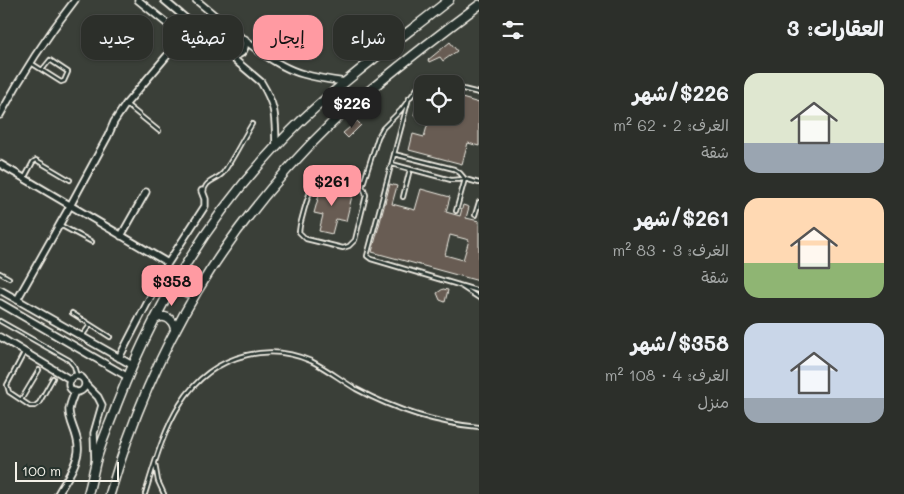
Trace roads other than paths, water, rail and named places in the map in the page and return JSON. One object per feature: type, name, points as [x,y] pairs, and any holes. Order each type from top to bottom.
[{"type":"main road","points":[[88,494],[95,464],[132,365],[178,277],[224,209],[276,147],[309,114],[345,82],[449,0]]},
{"type":"main road","points":[[110,494],[135,416],[175,329],[196,291],[256,205],[329,126],[391,73],[479,5]]},
{"type":"main road","points":[[178,277],[178,284],[182,290],[189,293],[196,291]]},
{"type":"main road","points":[[154,320],[160,317],[167,318],[173,322],[175,329]]},
{"type":"street","points":[[0,115],[30,63],[74,0]]},
{"type":"street","points":[[138,0],[163,20]]},
{"type":"street","points":[[164,0],[182,15]]},
{"type":"street","points":[[196,0],[264,54],[288,68],[302,74],[345,82]]},
{"type":"street","points":[[243,50],[245,39]]},
{"type":"street","points":[[17,300],[70,206],[114,122],[126,104],[165,60]]},
{"type":"street","points":[[235,60],[261,82],[269,95],[274,109],[276,147]]},
{"type":"street","points":[[0,164],[168,263]]},
{"type":"street","points":[[121,236],[146,192]]},
{"type":"street","points":[[119,358],[168,263],[205,206],[206,199],[203,192]]},
{"type":"street","points":[[0,290],[132,365]]},
{"type":"street","points":[[0,303],[128,377]]},
{"type":"street","points":[[0,336],[25,352],[74,378],[82,378],[85,384],[98,397],[102,405],[94,433],[95,464]]},
{"type":"street","points":[[92,357],[98,346]]},
{"type":"street","points":[[74,378],[70,387],[75,391]]},
{"type":"street","points":[[75,391],[83,389],[85,384]]},
{"type":"street","points":[[58,494],[75,463],[78,452],[77,435],[69,410],[75,391]]},
{"type":"lane","points":[[30,63],[61,82],[64,81],[68,72],[50,60],[42,70]]},
{"type":"lane","points":[[464,89],[479,93]]},
{"type":"lane","points":[[362,187],[357,184],[327,177],[317,179],[312,186],[300,225],[300,232],[303,237],[343,248],[352,245],[355,240],[366,196],[362,187],[380,132],[401,110],[414,90]]},
{"type":"lane","points":[[409,98],[367,256],[371,259],[479,291]]},
{"type":"lane","points":[[126,104],[158,131]]},
{"type":"lane","points":[[203,192],[207,184],[222,174],[252,124]]},
{"type":"lane","points":[[394,154],[454,169],[465,179]]},
{"type":"lane","points":[[24,178],[32,162],[36,160],[70,180]]},
{"type":"lane","points":[[392,164],[451,180],[465,179],[479,183]]},
{"type":"lane","points":[[403,197],[410,169]]},
{"type":"lane","points":[[456,211],[465,179]]},
{"type":"lane","points":[[475,215],[479,202]]},
{"type":"lane","points":[[60,224],[92,242]]},
{"type":"lane","points":[[0,273],[9,278]]},
{"type":"lane","points":[[458,284],[479,298]]},
{"type":"lane","points":[[72,314],[110,337]]},
{"type":"lane","points":[[0,321],[69,360],[74,366],[74,378]]},
{"type":"lane","points":[[82,337],[90,325]]},
{"type":"lane","points":[[25,352],[7,385],[8,392],[33,407],[38,405],[53,378]]},
{"type":"lane","points":[[145,494],[166,428],[192,386],[202,377],[226,362],[254,354],[275,353],[296,356],[322,367],[354,388],[397,408],[444,422],[479,427]]},
{"type":"lane","points":[[21,400],[39,370]]},
{"type":"lane","points":[[155,461],[158,481],[164,494]]}]
